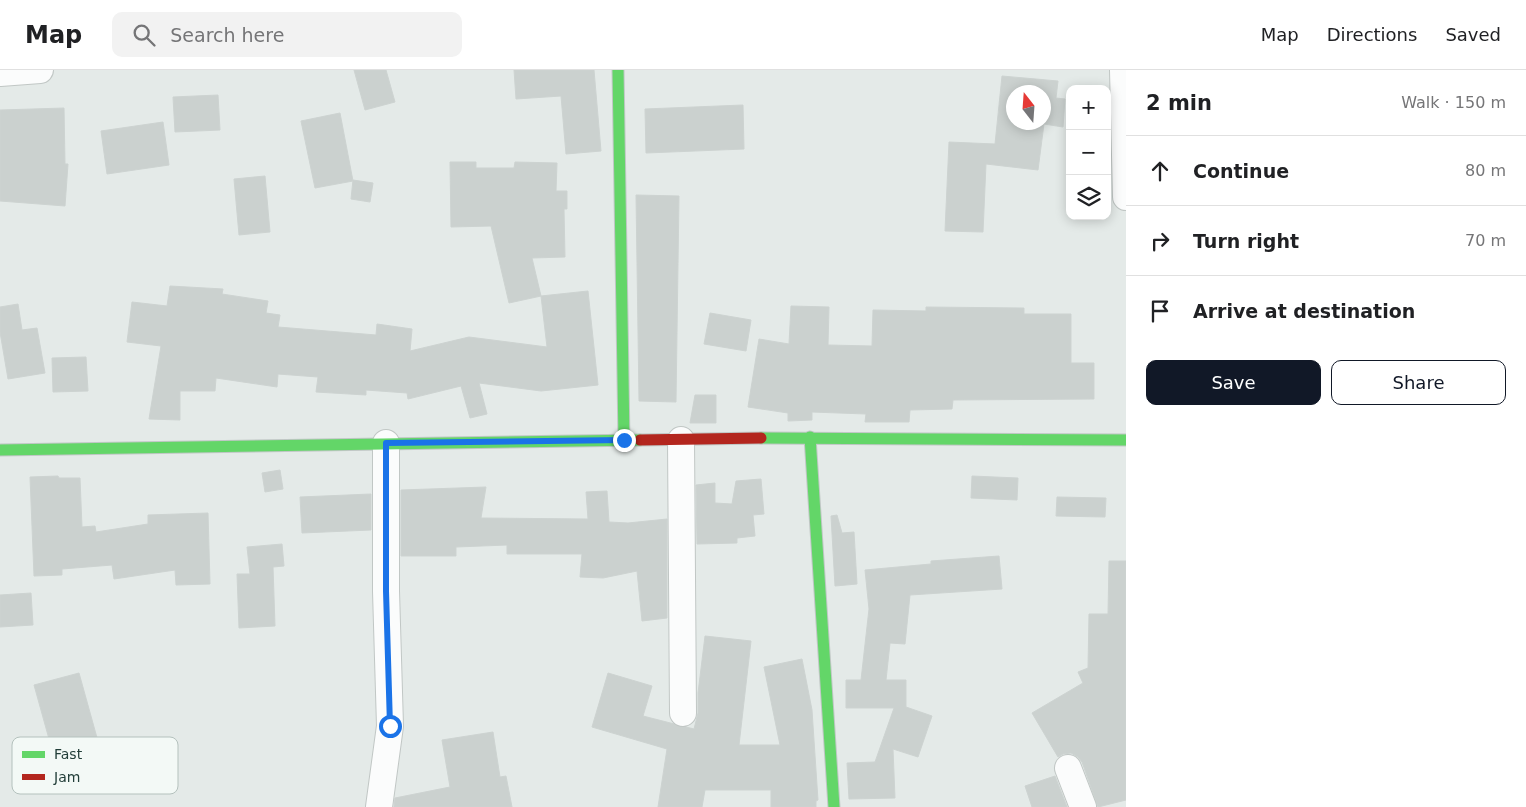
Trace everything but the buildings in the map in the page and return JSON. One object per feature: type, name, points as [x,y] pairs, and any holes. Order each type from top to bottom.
[{"type":"street","points":[[0,73],[40,70]]},
{"type":"street","points":[[618,70],[624,440]]},
{"type":"street","points":[[1123,70],[1126,197]]},
{"type":"street","points":[[810,438],[834,807]]},
{"type":"street","points":[[0,450],[810,438],[1126,440]]},
{"type":"street","points":[[681,440],[683,713]]},
{"type":"street","points":[[379,807],[390,726],[386,591],[386,443]]},
{"type":"street","points":[[1068,768],[1083,807]]},
{"type":"traffic: fast","points":[[618,70],[624,440]]},
{"type":"traffic: fast","points":[[810,437],[834,807]]},
{"type":"traffic: fast","points":[[761,438],[1126,440]]},
{"type":"traffic: fast","points":[[0,450],[640,440]]},
{"type":"traffic: jam","points":[[640,440],[761,438]]},
{"type":"route","points":[[390,726],[386,591],[386,443],[624,440]]}]
